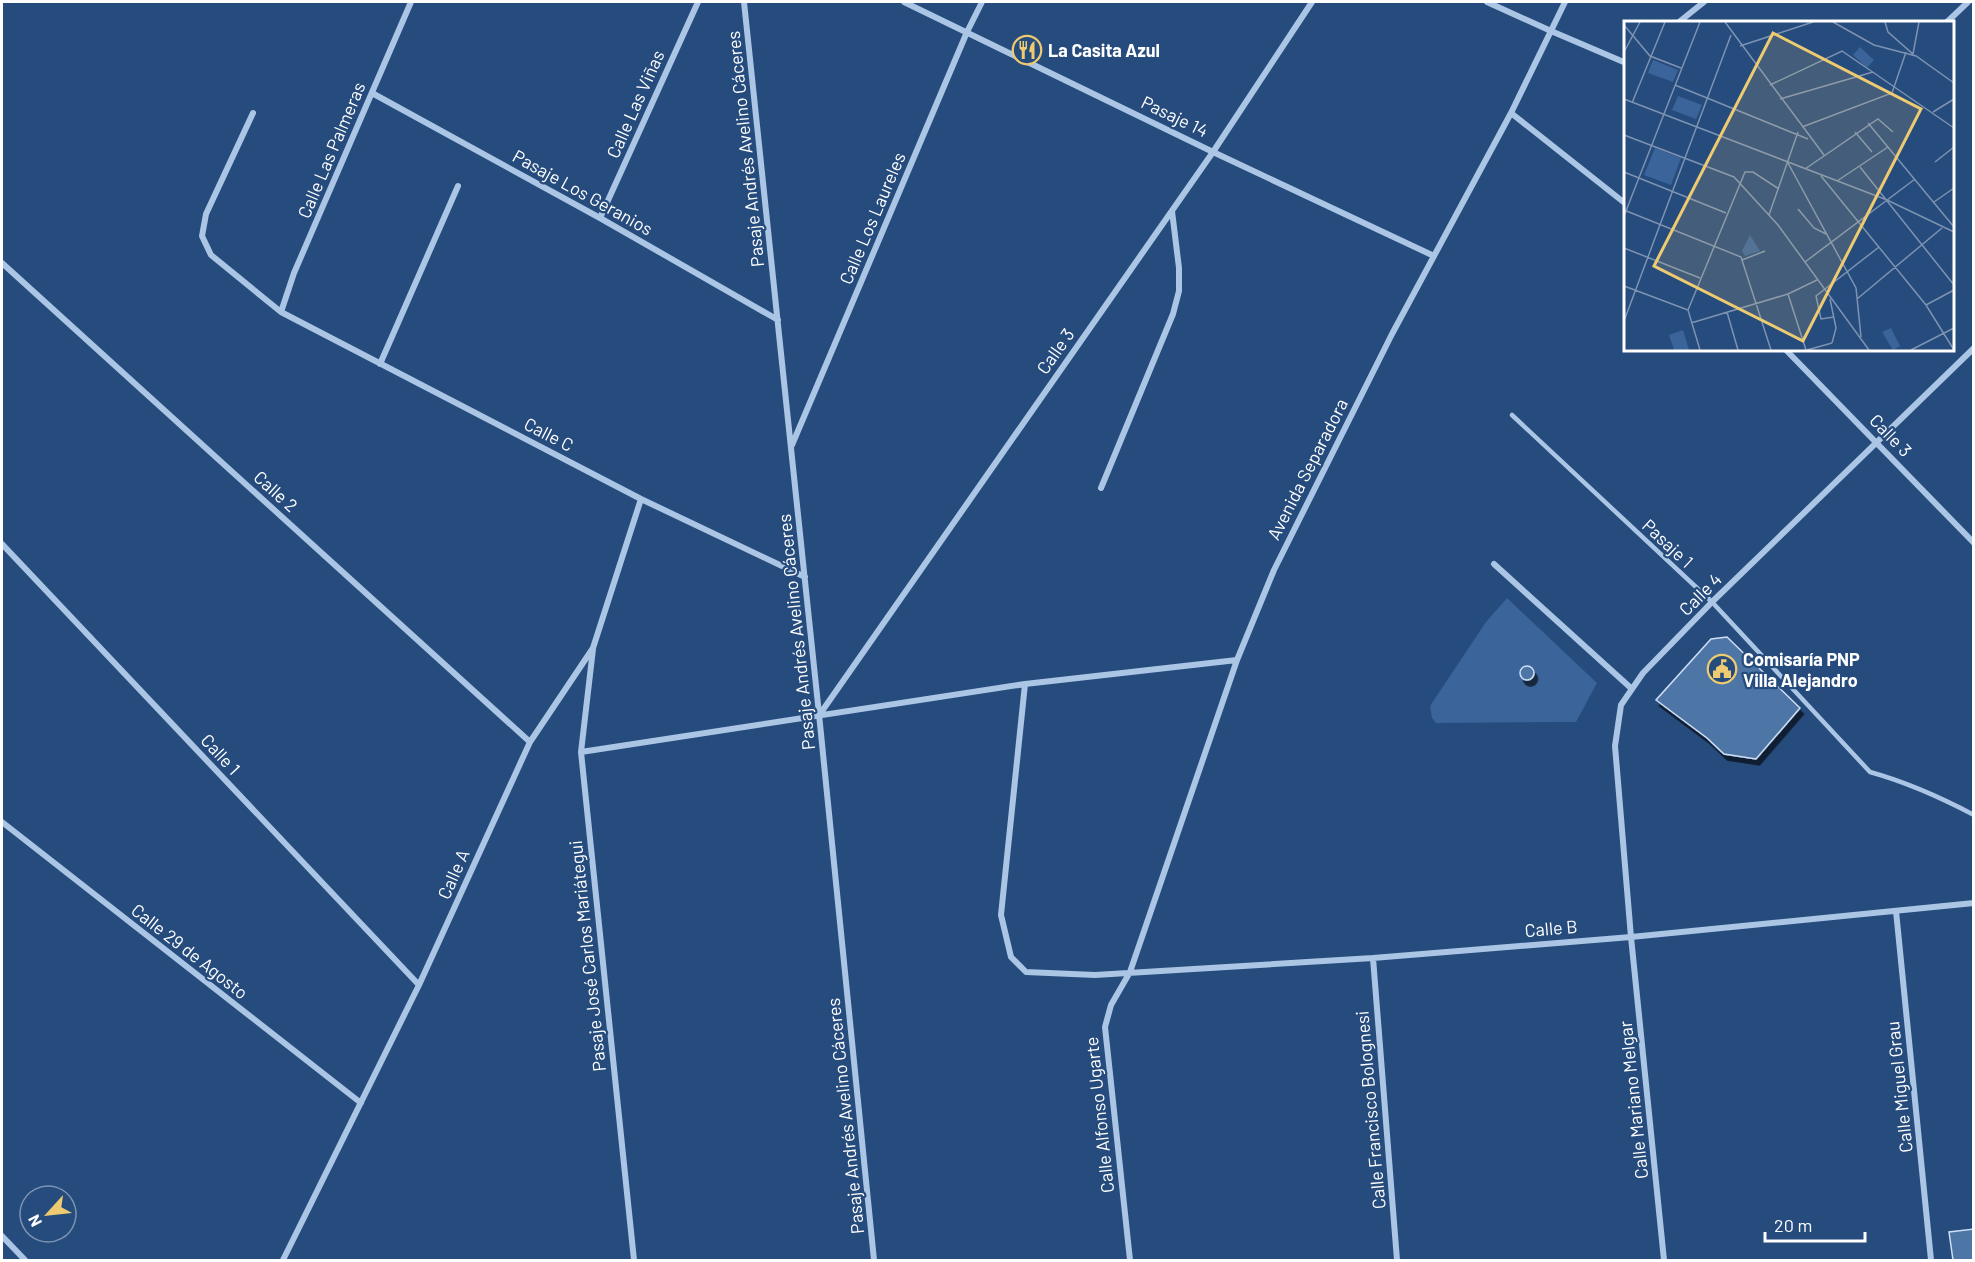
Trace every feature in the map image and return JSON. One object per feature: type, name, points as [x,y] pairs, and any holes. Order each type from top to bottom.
[{"type":"street","name":"Calle Las Palmeras","points":[[281,312],[294,273],[411,2]]},
{"type":"street","name":"Calle Las Viñas","points":[[600,218],[698,2]]},
{"type":"street","name":"Pasaje Andrés Avelino Cáceres","points":[[744,2],[874,1260]]},
{"type":"street","name":"Pasaje 14","points":[[904,2],[1434,256]]},
{"type":"street","name":"Calle Los Laureles","points":[[791,447],[967,32],[982,2]]},
{"type":"street","name":"Calle 3","points":[[819,714],[1213,152],[1312,2]]},
{"type":"street","points":[[1487,2],[1624,62]]},
{"type":"street","name":"Avenida Separadora","points":[[1130,972],[1237,660],[1274,570],[1392,334],[1511,112],[1565,2]]},
{"type":"street","points":[[1680,21],[1704,2]]},
{"type":"street","points":[[1948,21],[1968,2]]},
{"type":"street","name":"Pasaje Los Geranios","points":[[372,93],[600,218],[778,320]]},
{"type":"street","points":[[1511,112],[1624,202]]},
{"type":"street","name":"Calle C","points":[[253,113],[206,214],[202,237],[211,255],[281,312],[641,499],[805,577]]},
{"type":"street","points":[[380,364],[458,186]]},
{"type":"street","points":[[1101,488],[1173,314],[1179,291],[1179,268],[1172,210]]},
{"type":"street","name":"Calle 2","points":[[2,263],[530,742]]},
{"type":"street","name":"Calle 4","points":[[1631,937],[1615,747],[1620,705],[1643,673],[1712,602],[1974,348]]},
{"type":"street","name":"Calle 3","points":[[1787,351],[1974,543]]},
{"type":"street","name":"Calle A","points":[[283,1260],[419,985],[530,742],[593,648],[641,499]]},
{"type":"street","name":"Calle 1","points":[[2,544],[419,985]]},
{"type":"street","points":[[1494,564],[1632,689]]},
{"type":"street","name":"Pasaje José Carlos Mariátegui","points":[[593,648],[581,752],[634,1260]]},
{"type":"street","points":[[581,752],[1025,684],[1237,660]]},
{"type":"street","name":"Calle B","points":[[1025,684],[1001,915],[1011,957],[1026,972],[1095,975],[1373,958],[1631,937],[1974,903]]},
{"type":"street","name":"Calle 29 de Agosto","points":[[2,822],[361,1103]]},
{"type":"street","name":"Calle Miguel Grau","points":[[1896,911],[1931,1260]]},
{"type":"street","name":"Calle Mariano Melgar","points":[[1631,937],[1664,1260]]},
{"type":"street","name":"Calle Francisco Bolognesi","points":[[1373,958],[1397,1260]]},
{"type":"street","name":"Calle Alfonso Ugarte","points":[[1130,972],[1111,1005],[1105,1027],[1130,1260]]},
{"type":"street","points":[[2,1236],[26,1260]]},
{"type":"lane","name":"Pasaje 1","points":[[1512,415],[1712,602],[1870,772],[1897,780],[1974,815]]},
{"type":"shaded area","points":[[1507,598],[1597,683],[1576,722],[1436,723],[1432,718],[1430,706],[1486,622]]},
{"type":"building","name":"Comisaría PNP Villa Alejandro","points":[[1727,637],[1800,708],[1756,759],[1724,754],[1707,738],[1656,700],[1711,639]]},
{"type":"building","points":[[1524,666],[1530,666],[1534,673],[1530,680],[1524,680],[1520,676],[1520,670]]},
{"type":"building","points":[[1974,1229],[1974,1260],[1953,1260],[1949,1232]]},
{"type":"place","name":"La Casita Azul","points":[[1027,50]]},
{"type":"place","name":"Comisaría PNP Villa Alejandro","points":[[1722,669]]}]
